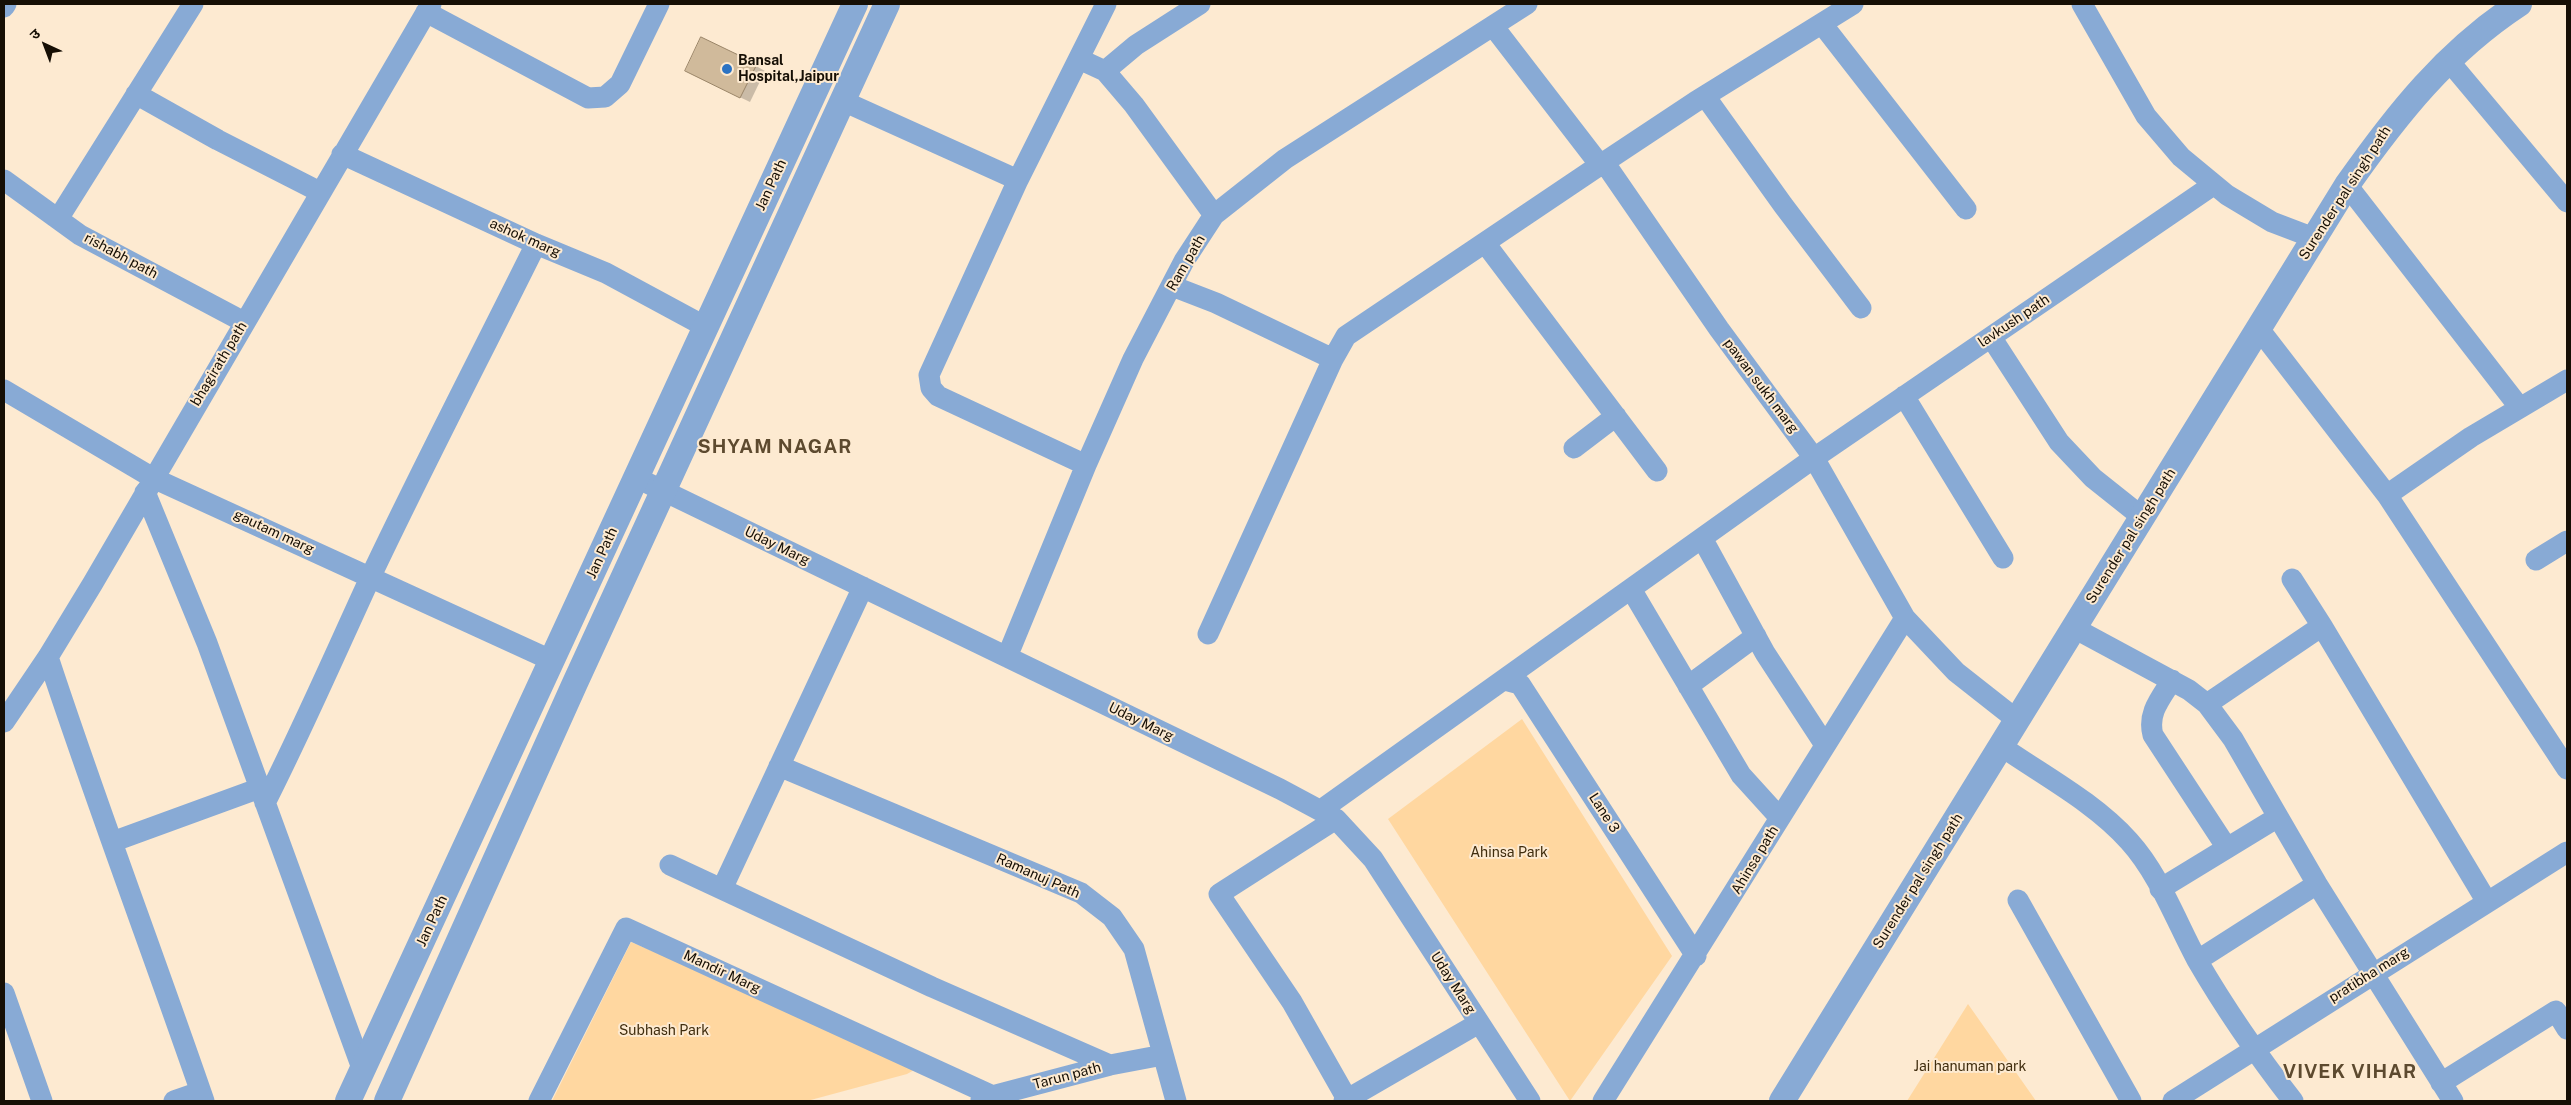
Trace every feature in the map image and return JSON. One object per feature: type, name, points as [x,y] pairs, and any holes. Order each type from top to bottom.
[{"type":"street","points":[[58,219],[193,4]]},
{"type":"street","points":[[428,8],[588,98],[604,97],[620,84],[659,4]]},
{"type":"street","name":"Jan Path","points":[[348,1101],[855,4]]},
{"type":"street","points":[[387,1101],[887,4]]},
{"type":"street","points":[[1086,464],[938,396],[930,388],[929,375],[1018,180],[1106,4]]},
{"type":"street","points":[[1105,71],[1136,45],[1200,4]]},
{"type":"street","name":"Ram path","points":[[1007,657],[1086,464],[1133,358],[1184,261],[1214,215],[1285,159],[1527,4]]},
{"type":"street","points":[[1208,634],[1333,360],[1346,336],[1602,163],[1853,4]]},
{"type":"street","points":[[2082,4],[2146,116],[2181,157],[2213,185],[2272,222],[2314,238]]},
{"type":"street","name":"Surender pal singh path","points":[[1787,1098],[2001,746],[2347,185],[2391,122],[2448,60],[2519,4]]},
{"type":"street","name":"bhagirath path","points":[[4,722],[48,657],[428,8]]},
{"type":"street","points":[[1822,24],[1966,209]]},
{"type":"street","name":"pawan sukh marg","points":[[1493,26],[1602,163],[1719,329],[1814,458],[1905,618],[1956,672],[2017,720]]},
{"type":"street","points":[[1079,59],[1105,71],[1134,105],[1214,215]]},
{"type":"street","points":[[2448,60],[2567,202]]},
{"type":"street","points":[[136,94],[218,140],[320,192]]},
{"type":"street","points":[[1705,96],[1783,205],[1861,308]]},
{"type":"street","points":[[843,101],[1018,180]]},
{"type":"street","name":"ashok marg","points":[[342,154],[536,244],[606,273],[706,326]]},
{"type":"street","name":"rishabh path","points":[[4,180],[80,235],[244,322]]},
{"type":"street","name":"lavkush path","points":[[1346,1100],[1292,1002],[1219,894],[1505,680],[1814,458],[2213,185]]},
{"type":"street","points":[[2347,185],[2520,408]]},
{"type":"street","points":[[1485,243],[1657,471]]},
{"type":"street","points":[[112,842],[263,795],[299,737],[371,577],[536,244]]},
{"type":"street","points":[[1172,286],[1216,303],[1333,360]]},
{"type":"street","points":[[2259,329],[2387,495],[2567,769]]},
{"type":"street","points":[[1990,337],[2059,442],[2092,478],[2142,517]]},
{"type":"street","points":[[2387,495],[2471,437],[2567,380]]},
{"type":"street","name":"gautam marg","points":[[4,390],[149,485],[371,577],[553,661]]},
{"type":"street","points":[[1904,396],[2003,558]]},
{"type":"street","points":[[1574,448],[1616,416]]},
{"type":"street","name":"Uday Marg","points":[[637,478],[1328,814],[1373,859],[1530,1101]]},
{"type":"street","points":[[149,485],[363,1070]]},
{"type":"street","points":[[1702,538],[1756,636],[1825,745]]},
{"type":"street","points":[[2536,560],[2567,541]]},
{"type":"street","points":[[2292,579],[2322,626],[2486,902]]},
{"type":"street","points":[[722,888],[863,588]]},
{"type":"street","points":[[1631,589],[1741,775],[1780,818]]},
{"type":"street","name":"Ahinsa path","points":[[1603,1101],[1696,956],[1905,618]]},
{"type":"street","points":[[2207,704],[2322,626]]},
{"type":"street","points":[[2074,628],[2172,680],[2207,704],[2233,739],[2316,884],[2453,1101]]},
{"type":"street","points":[[1688,686],[1756,636]]},
{"type":"street","points":[[48,657],[88,778],[202,1096],[174,1101]]},
{"type":"street","name":"Lane 3","points":[[1505,680],[1520,684],[1696,956]]},
{"type":"street","points":[[2172,680],[2153,709],[2150,724],[2152,735],[2227,848]]},
{"type":"street","points":[[2001,746],[2106,818],[2130,843],[2160,889],[2198,960],[2253,1050],[2293,1101]]},
{"type":"street","name":"Ramanuj Path","points":[[779,766],[1081,894],[1112,916],[1134,949],[1176,1101]]},
{"type":"street","points":[[2160,889],[2278,817]]},
{"type":"street","name":"pratibha marg","points":[[2173,1101],[2567,852]]},
{"type":"street","points":[[670,865],[932,987],[1110,1065]]},
{"type":"street","points":[[2198,960],[2316,884]]},
{"type":"street","points":[[2018,900],[2131,1101]]},
{"type":"street","name":"Mandir Marg","points":[[539,1101],[626,928],[994,1096]]},
{"type":"street","points":[[4,994],[42,1101]]},
{"type":"street","points":[[2441,1083],[2564,1015]]},
{"type":"street","points":[[1346,1100],[1479,1023]]},
{"type":"street","name":"Tarun path","points":[[973,1101],[1110,1065],[1162,1055]]},
{"type":"green space","name":"Ahinsa Park","points":[[1522,719],[1672,956],[1570,1101],[1388,819]]},
{"type":"green space","name":"Subhash Park","points":[[631,942],[923,1065],[907,1074],[807,1101],[552,1101]]},
{"type":"green space","name":"Jai hanuman park","points":[[1968,1004],[2036,1101],[1907,1101]]},
{"type":"building","points":[[701,37],[757,64],[740,98],[685,71]]},
{"type":"place","name":"Bansal Hospital,Jaipur","points":[[727,69]]},
{"type":"district","name":"SHYAM NAGAR","points":[[775,447]]},
{"type":"district","name":"VIVEK VIHAR","points":[[2350,1072]]}]
